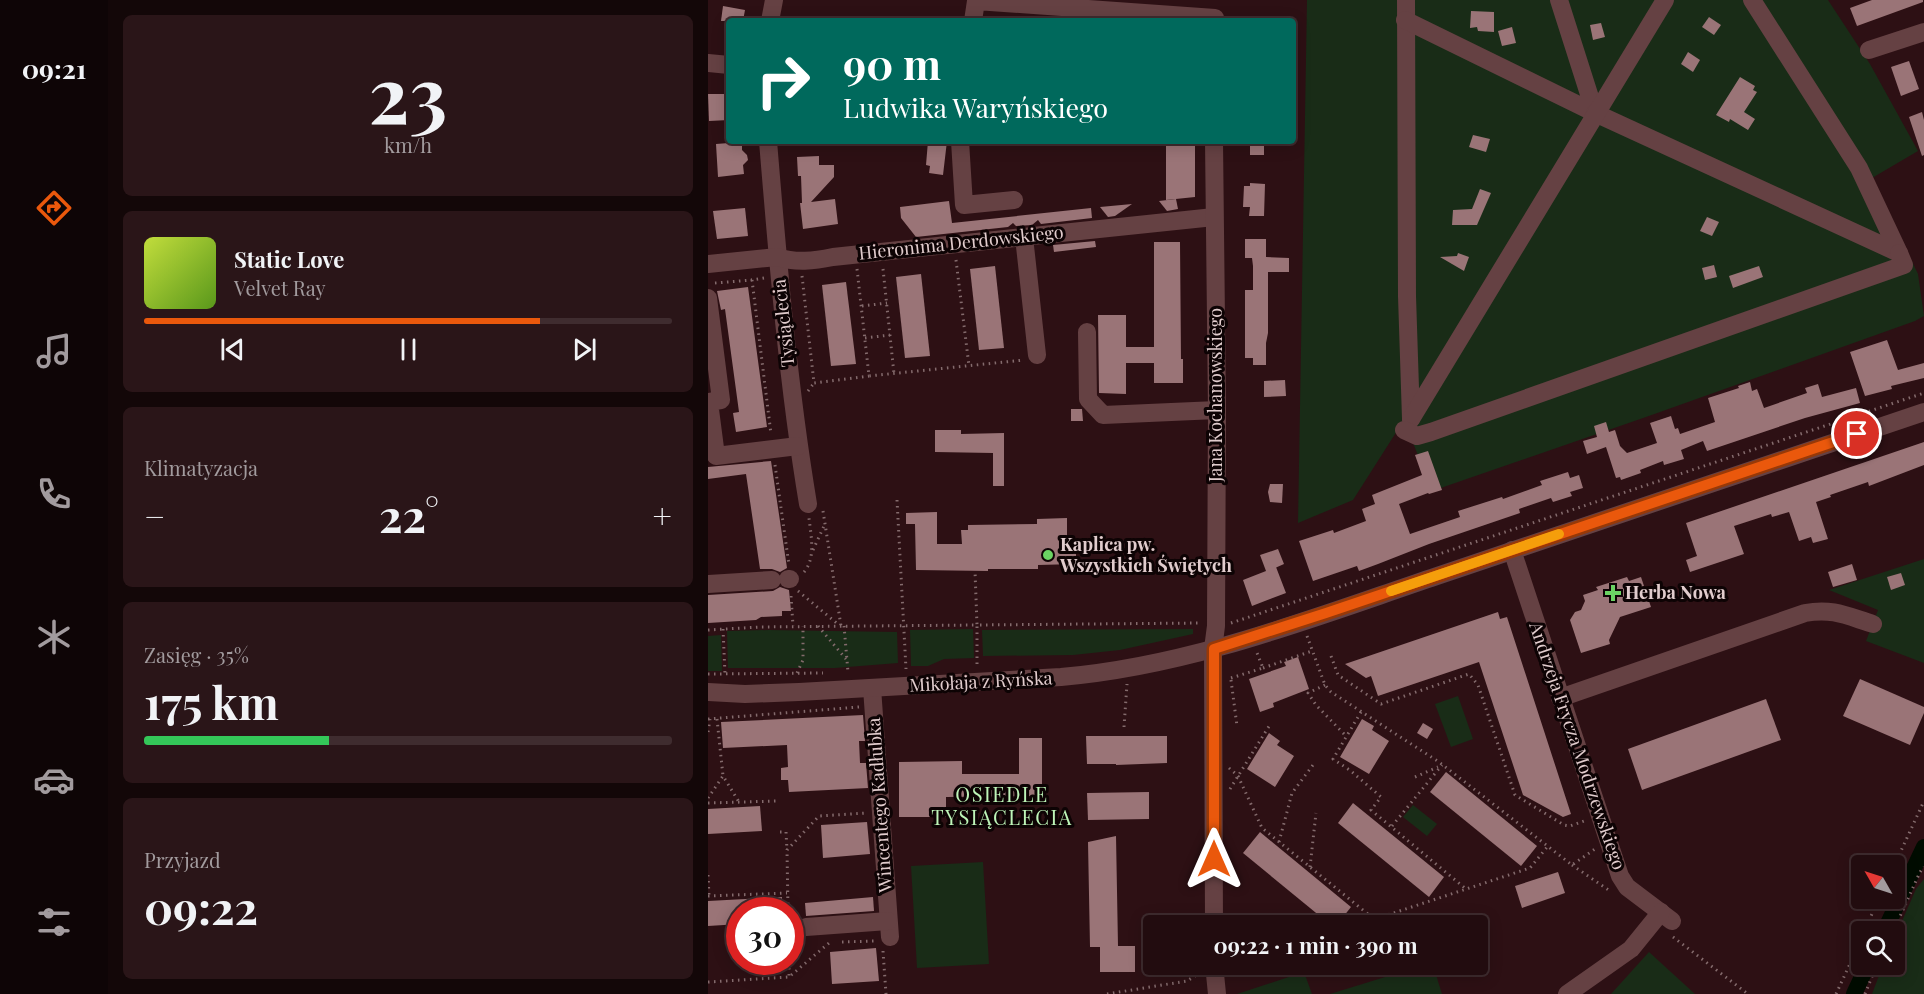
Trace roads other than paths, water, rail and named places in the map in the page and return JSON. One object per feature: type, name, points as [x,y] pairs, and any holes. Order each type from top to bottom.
[{"type":"street","points":[[771,18],[774,0]]},
{"type":"street","points":[[970,0],[1093,15],[1201,18]]},
{"type":"street","points":[[1215,18],[1216,0]]},
{"type":"street","points":[[1406,0],[1407,296],[1411,418],[1665,0]]},
{"type":"street","points":[[1559,0],[1595,113]]},
{"type":"street","points":[[1404,430],[1417,436],[1431,432],[1904,265],[1859,168],[1752,0]]},
{"type":"street","points":[[973,18],[976,1]]},
{"type":"street","points":[[1405,20],[1595,113],[1899,253]]},
{"type":"street","points":[[1869,50],[1923,35]]},
{"type":"street","points":[[708,63],[726,64]]},
{"type":"street","name":"Tysiąclecia","points":[[768,144],[777,257],[798,446],[808,504]]},
{"type":"street","points":[[960,144],[964,205],[1014,200]]},
{"type":"street","name":"Jana Kochanowskiego","points":[[1214,144],[1217,410],[1214,915]]},
{"type":"street","name":"Hieronima Derdowskiego","points":[[708,264],[777,257],[788,261],[804,261],[1214,217]]},
{"type":"street","points":[[1024,237],[1037,355]]},
{"type":"street","points":[[708,298],[722,400],[709,402],[716,456],[798,446]]},
{"type":"street","points":[[1087,332],[1088,399],[1103,416],[1217,410]]},
{"type":"street","name":"Mikołaja z Ryńska","points":[[708,692],[745,694],[1086,675],[1158,663],[1214,649],[1924,412]]},
{"type":"street","name":"Andrzeja Frycza Modrzewskiego","points":[[1512,550],[1620,876],[1627,887],[1667,917],[1631,949],[1567,994]]},
{"type":"street","points":[[708,584],[785,580]]},
{"type":"street","points":[[1560,698],[1805,613],[1823,610],[1836,612],[1873,624]]},
{"type":"street","name":"Wincentego Kadłubka","points":[[806,927],[889,929],[872,688]]},
{"type":"street","name":"Mikołaja z Ryńska","points":[[708,700],[745,694]]},
{"type":"street","points":[[1215,975],[1217,994]]},
{"type":"waterway","points":[[1889,921],[1924,847]]},
{"type":"waterway","points":[[1854,994],[1863,975]]},
{"type":"place","name":"Kaplica pw. Wszystkich Świętych","points":[[1048,555]]},
{"type":"place","name":"Herba Nowa","points":[[1613,593]]},
{"type":"district","name":"OSIEDLE TYSIĄCLECIA","points":[[1002,806]]}]
